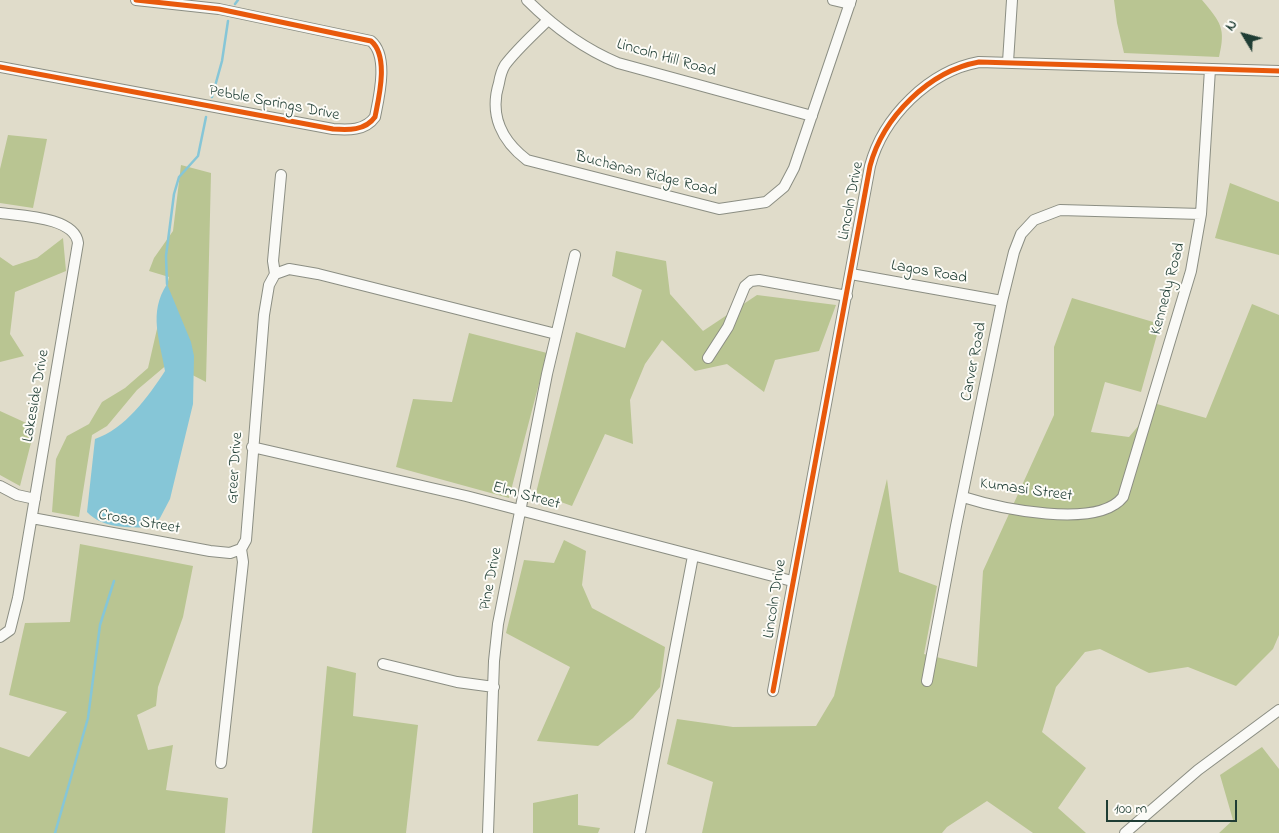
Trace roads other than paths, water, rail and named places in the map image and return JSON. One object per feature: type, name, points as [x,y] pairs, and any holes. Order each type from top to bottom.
[{"type":"street","name":"Pebble Springs Drive","points":[[0,67],[333,129],[346,130],[362,127],[375,117],[380,58],[376,46],[371,41],[219,9],[136,0]]},
{"type":"street","name":"Lincoln Hill Road","points":[[527,0],[569,38],[595,53],[618,63],[812,116]]},
{"type":"street","points":[[833,0],[851,2]]},
{"type":"street","points":[[1008,62],[1012,0]]},
{"type":"street","name":"Buchanan Ridge Road","points":[[548,20],[504,66],[497,88],[494,112],[501,131],[514,150],[527,160],[719,209],[744,207],[766,202],[784,187],[794,168],[851,2]]},
{"type":"street","name":"Lincoln Drive","points":[[773,691],[792,581],[873,156],[889,125],[924,88],[940,75],[965,64],[1008,62],[1279,71]]},
{"type":"street","name":"Kennedy Road","points":[[1114,506],[1123,497],[1131,474],[1191,271],[1202,214],[1210,69]]},
{"type":"street","name":"Greer Drive","points":[[221,763],[243,562],[240,549],[246,540],[264,315],[268,285],[275,274],[272,261],[281,175]]},
{"type":"street","name":"Carver Road","points":[[927,682],[1002,301],[1016,245],[1028,225],[1040,216],[1065,210],[1202,214]]},
{"type":"street","name":"Lakeside Drive","points":[[0,213],[64,224],[72,230],[77,238],[75,265],[12,625],[6,634],[0,637]]},
{"type":"street","name":"Pine Drive","points":[[488,833],[498,624],[556,334],[575,255]]},
{"type":"street","points":[[275,274],[289,269],[318,274],[556,334]]},
{"type":"street","name":"Lagos Road","points":[[851,274],[1002,301]]},
{"type":"street","points":[[708,358],[728,327],[745,286],[751,281],[759,280],[847,296]]},
{"type":"street","name":"Elm Street","points":[[252,447],[326,462],[792,581]]},
{"type":"street","points":[[0,486],[17,495],[35,499]]},
{"type":"street","name":"Kumasi Street","points":[[963,496],[999,506],[1064,514],[1089,513],[1114,506]]},
{"type":"street","name":"Cross Street","points":[[32,518],[210,551],[230,553],[240,549]]},
{"type":"street","points":[[640,833],[693,556]]},
{"type":"street","points":[[383,664],[457,682],[494,687]]},
{"type":"street","points":[[1125,833],[1198,770],[1279,710]]},
{"type":"water","points":[[167,284],[191,342],[194,356],[193,404],[170,499],[160,518],[151,528],[116,526],[101,522],[87,512],[95,439],[116,428],[126,420],[151,391],[165,371],[158,337],[157,316],[161,295]]},
{"type":"waterway","points":[[235,4],[238,0]]},
{"type":"waterway","points":[[212,97],[222,61],[228,21]]},
{"type":"waterway","points":[[167,284],[166,256],[174,194],[179,177],[198,156],[206,117]]},
{"type":"waterway","points":[[55,833],[88,718],[100,625],[114,581]]}]
